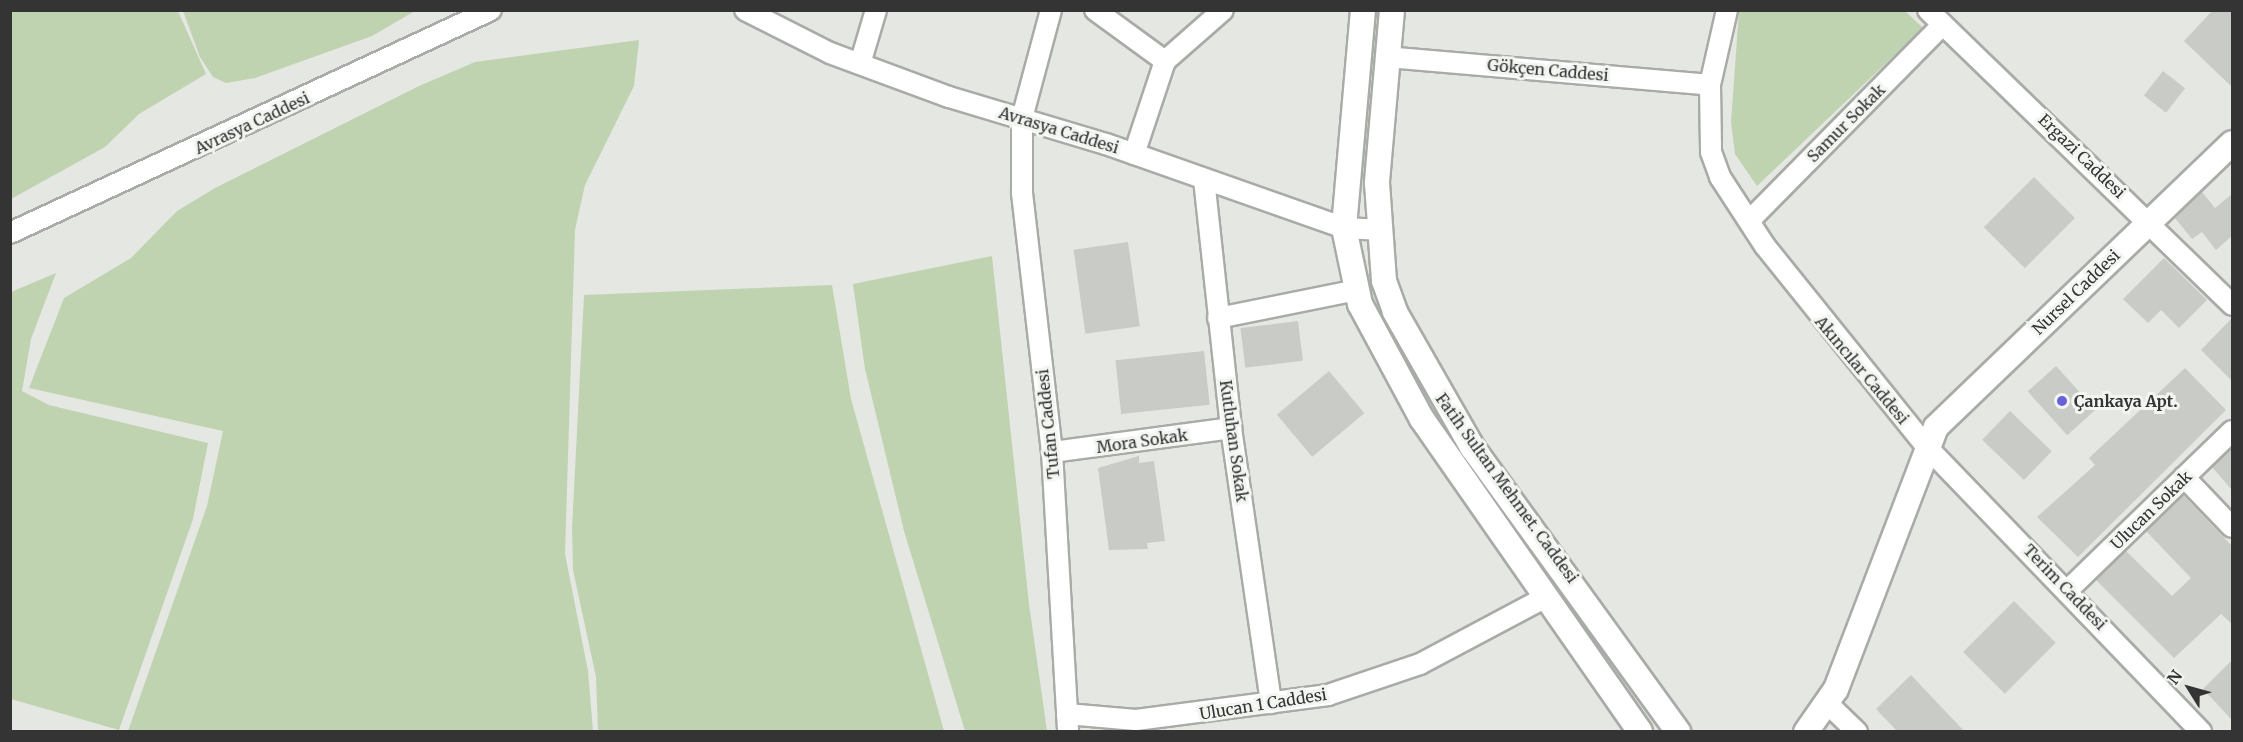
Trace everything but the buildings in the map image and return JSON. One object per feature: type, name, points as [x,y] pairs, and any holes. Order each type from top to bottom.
[{"type":"street","name":"Avrasya Caddesi","points":[[10,233],[491,10]]},
{"type":"street","name":"Avrasya Caddesi","points":[[745,10],[860,64],[1134,154],[1344,228],[1378,230]]},
{"type":"street","points":[[860,64],[876,10]]},
{"type":"street","name":"Tufan Caddesi","points":[[1051,10],[1022,118],[1022,193],[1052,452],[1067,723]]},
{"type":"street","points":[[1095,10],[1166,61]]},
{"type":"street","points":[[1134,154],[1166,61],[1223,10]]},
{"type":"street","name":"Fatih Sultan Mehmet. Caddesi","points":[[1363,10],[1344,228],[1357,290],[1378,344],[1422,419],[1640,732]]},
{"type":"street","name":"Fatih Sultan Mehmet. Caddesi","points":[[1392,10],[1378,124],[1378,230],[1395,312],[1431,382],[1678,732]]},
{"type":"street","name":"Akıncılar Caddesi","points":[[1727,10],[1710,85],[1711,152],[1749,221],[1811,308],[1926,446]]},
{"type":"street","name":"Ergazi Caddesi","points":[[1928,10],[2150,222],[2232,305]]},
{"type":"street","name":"Samur Sokak","points":[[1749,221],[1943,24]]},
{"type":"street","name":"Gökçen Caddesi","points":[[1386,57],[1710,85]]},
{"type":"street","name":"Nursel Caddesi","points":[[1926,446],[1936,427],[2232,143]]},
{"type":"street","name":"Kutluhan Sokak","points":[[1204,179],[1231,428],[1271,703]]},
{"type":"street","points":[[1218,318],[1357,290]]},
{"type":"street","name":"Mora Sokak","points":[[1052,452],[1231,428]]},
{"type":"street","name":"Ulucan Sokak","points":[[2069,589],[2232,431]]},
{"type":"street","points":[[1806,732],[1827,703],[1926,446]]},
{"type":"street","name":"Terim Caddesi","points":[[1926,446],[2069,589],[2201,732]]},
{"type":"street","points":[[2184,477],[2232,527]]},
{"type":"street","name":"Ulucan 1 Caddesi","points":[[1067,723],[1136,720],[1328,695],[1420,664],[1546,597]]},
{"type":"street","points":[[1827,703],[1857,732]]},
{"type":"green space","points":[[11,10],[178,11],[206,74],[139,114],[105,147],[11,199]]},
{"type":"green space","points":[[183,10],[415,11],[372,36],[255,78],[226,83],[213,77],[200,57]]},
{"type":"green space","points":[[1739,11],[1905,11],[1923,28],[1757,186],[1735,154],[1731,122]]},
{"type":"green space","points":[[639,40],[634,86],[585,185],[575,230],[565,554],[588,671],[593,731],[128,731],[207,506],[223,431],[29,388],[64,298],[131,258],[177,211],[215,188],[419,86],[475,62]]},
{"type":"green space","points":[[992,256],[1029,604],[1047,731],[965,731],[904,531],[865,369],[853,284]]},
{"type":"green space","points":[[56,273],[31,339],[22,391],[49,405],[208,443],[193,519],[119,730],[11,699],[11,292]]},
{"type":"green space","points":[[832,285],[851,399],[944,731],[598,731],[596,677],[573,570],[572,528],[584,295]]},
{"type":"place","name":"Çankaya Apt.","points":[[2062,401]]}]
